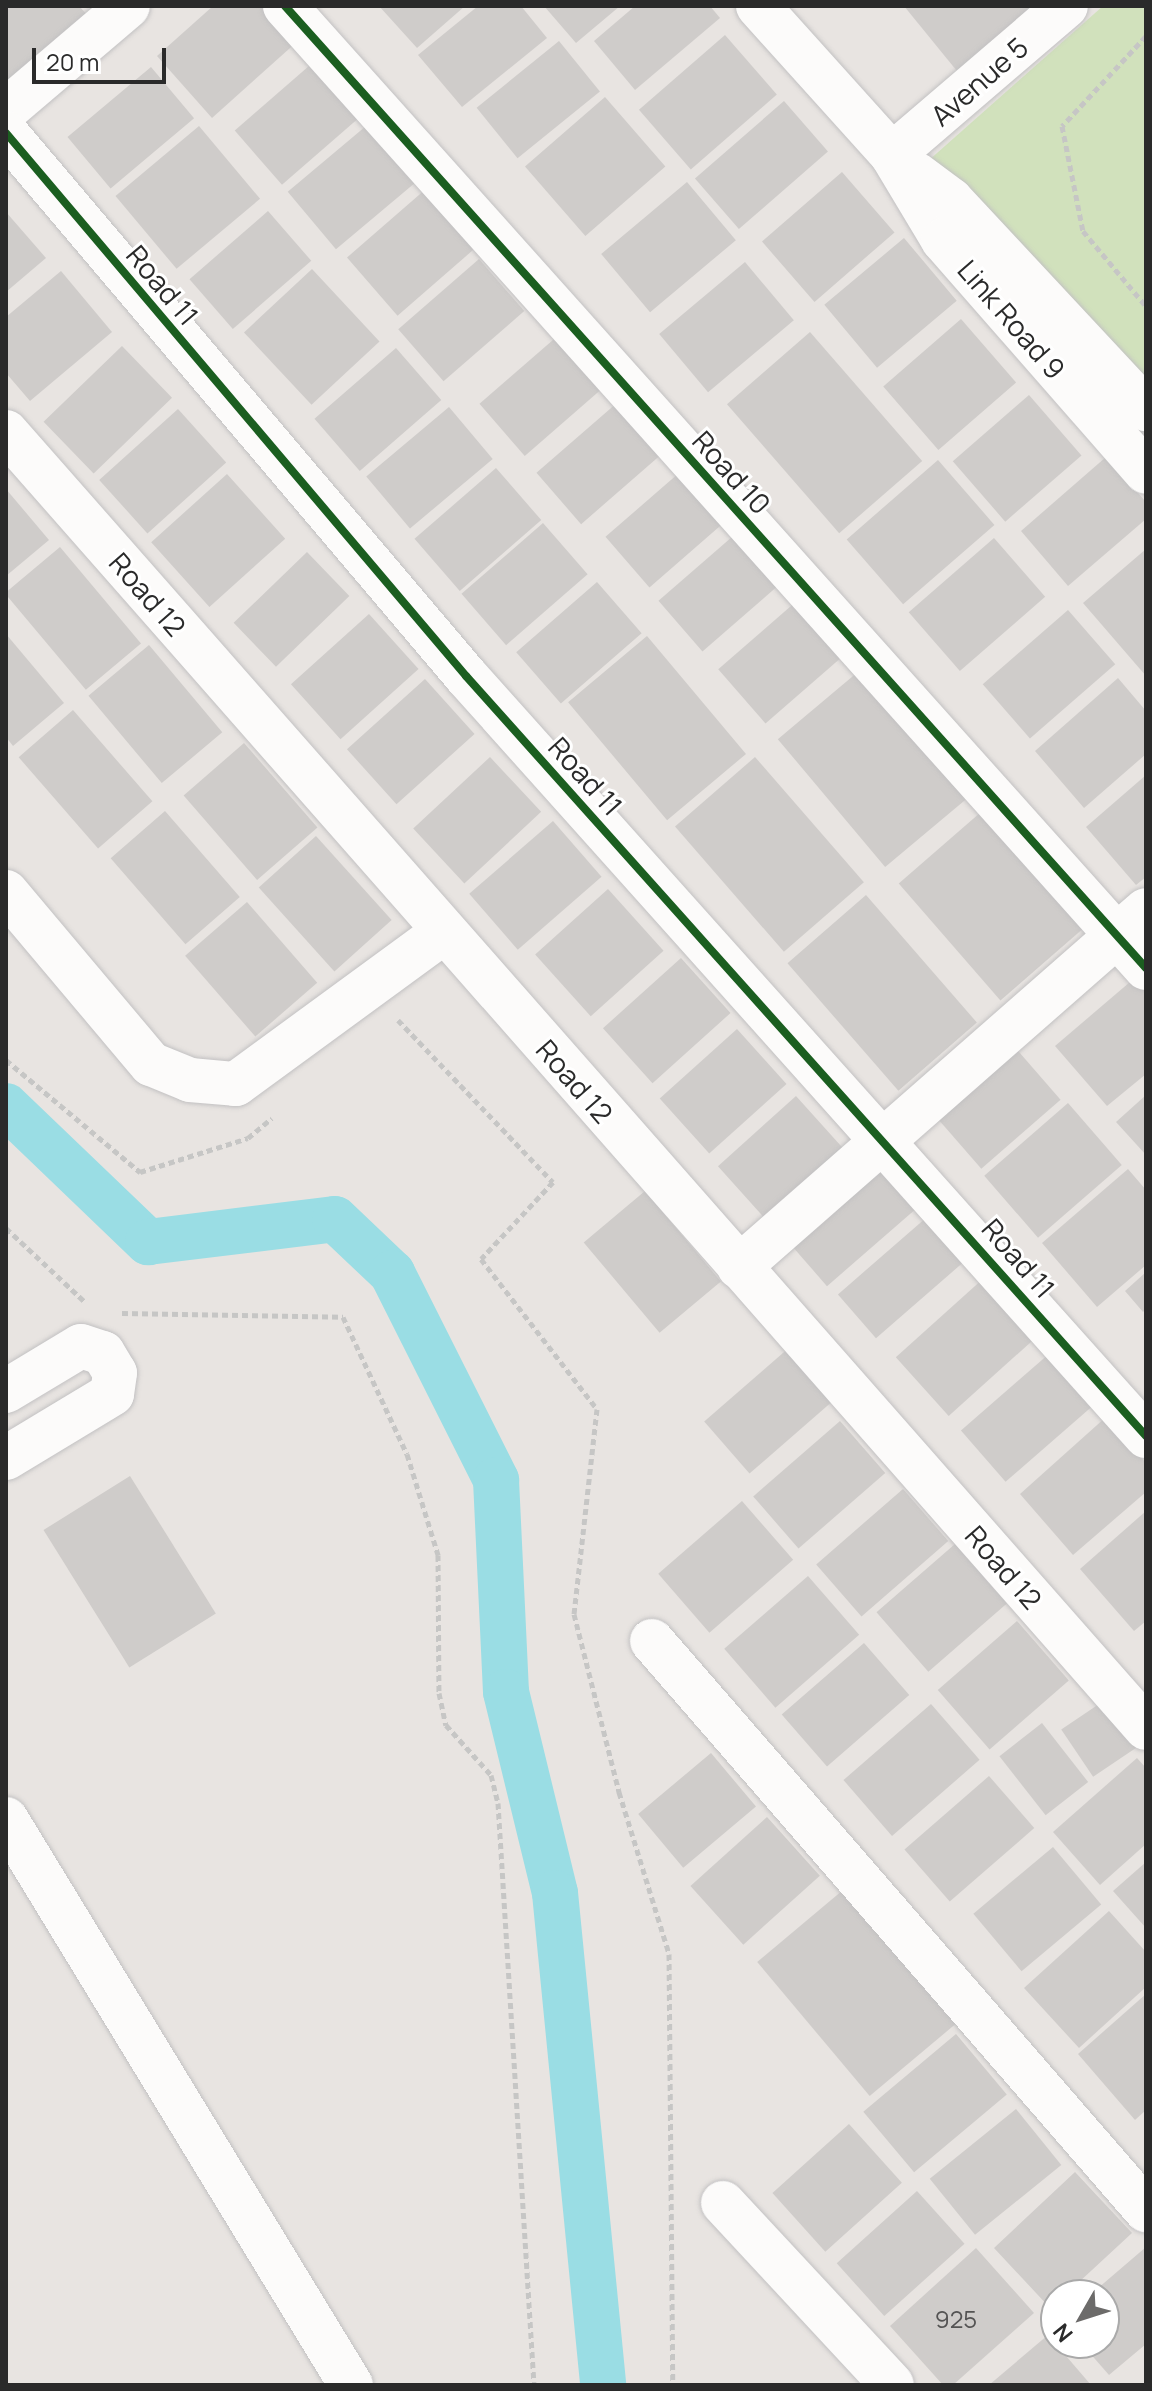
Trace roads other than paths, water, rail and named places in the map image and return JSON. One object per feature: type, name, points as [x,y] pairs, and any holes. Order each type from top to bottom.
[{"type":"street","points":[[6,110],[128,6]]},
{"type":"street","name":"Road 10","points":[[285,6],[1132,923],[1146,968]]},
{"type":"street","name":"Link Road 9","points":[[758,6],[892,155],[951,200],[1146,409]]},
{"type":"street","name":"Avenue 5","points":[[892,155],[1066,6]]},
{"type":"street","name":"Road 11","points":[[6,133],[466,676],[885,1139],[1146,1436]]},
{"type":"street","name":"Link Road 9","points":[[892,155],[943,240],[1146,472]]},
{"type":"street","name":"Road 12","points":[[6,432],[1146,1728]]},
{"type":"street","points":[[6,892],[151,1064],[190,1080],[236,1084],[444,932]]},
{"type":"street","points":[[739,1267],[1132,923]]},
{"type":"street","points":[[6,1391],[81,1346],[103,1353],[115,1373],[112,1394],[6,1458]]},
{"type":"street","points":[[652,1641],[1146,2210]]},
{"type":"street","points":[[6,1819],[351,2385]]},
{"type":"street","points":[[723,2203],[892,2385]]},
{"type":"waterway","points":[[6,1106],[148,1242],[335,1219],[392,1273],[496,1480],[506,1692],[555,1893],[603,2385]]}]
